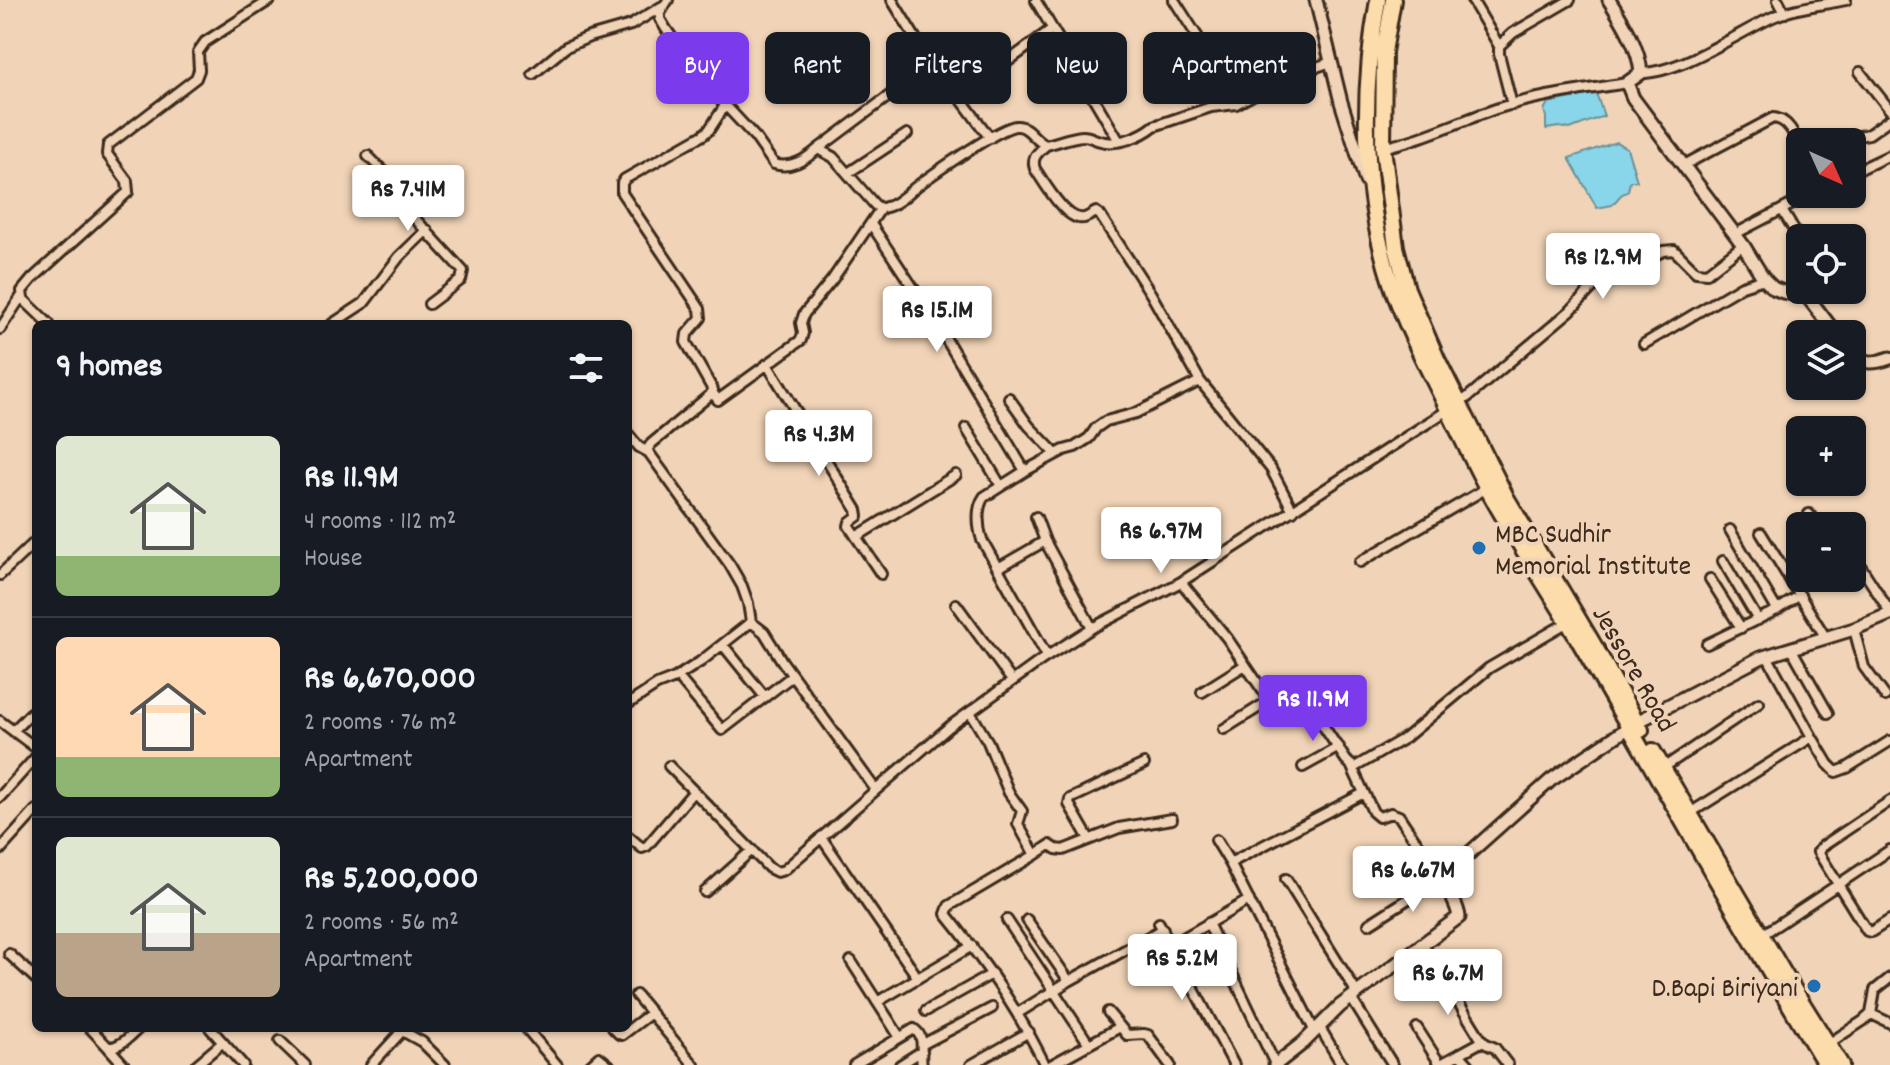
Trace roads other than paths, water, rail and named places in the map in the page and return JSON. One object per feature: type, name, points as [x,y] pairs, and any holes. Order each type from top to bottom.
[{"type":"highway","points":[[1377,52],[1378,0]]},
{"type":"highway","name":"Jessore Road","points":[[1393,0],[1377,52],[1362,151],[1382,253],[1399,307],[1421,356],[1595,647],[1632,724],[1769,972],[1826,1065]]},
{"type":"highway","name":"Jessore Road","points":[[1377,52],[1383,148],[1396,247],[1407,289],[1487,488],[1632,724],[1663,768],[1841,1065]]},
{"type":"street","points":[[0,329],[32,279],[128,192],[127,181],[107,154],[112,140],[196,78],[198,52],[205,42],[270,0]]},
{"type":"street","points":[[892,0],[912,32]]},
{"type":"street","points":[[1174,0],[1193,32]]},
{"type":"street","points":[[1316,0],[1331,62],[1362,151],[1403,143],[1544,96],[1627,83],[1641,73],[1656,73],[1678,65],[1785,13],[1846,0]]},
{"type":"street","points":[[1472,0],[1499,46],[1512,105]]},
{"type":"street","points":[[1499,46],[1513,33],[1570,0]]},
{"type":"street","points":[[1609,0],[1631,41],[1641,73]]},
{"type":"street","points":[[1778,0],[1785,13]]},
{"type":"street","points":[[1036,1],[1119,141]]},
{"type":"street","points":[[533,74],[566,47],[631,25],[665,4]]},
{"type":"street","points":[[665,4],[660,19],[668,32]]},
{"type":"street","points":[[1011,59],[1052,29]]},
{"type":"street","points":[[1316,67],[1331,62]]},
{"type":"street","points":[[1860,72],[1890,110]]},
{"type":"street","points":[[1627,83],[1633,98],[1743,245],[1764,279],[1773,288],[1786,292]]},
{"type":"street","points":[[881,208],[832,280],[804,314],[801,340],[718,400],[686,342],[687,334],[701,318],[700,309],[622,193],[621,187],[625,179],[703,135],[726,104],[774,164],[784,167],[806,159],[886,98]]},
{"type":"street","points":[[965,104],[990,138]]},
{"type":"street","points":[[1236,104],[1211,107],[1115,143],[1088,136],[1073,137],[1046,145],[1034,156],[1033,162],[1060,205],[1070,214],[1085,219],[1096,212],[1100,215],[1151,294],[1200,381],[1271,469],[1293,511]]},
{"type":"street","points":[[1684,165],[1773,118],[1780,119],[1790,128]]},
{"type":"street","points":[[1866,135],[1890,119]]},
{"type":"street","points":[[818,149],[833,157],[881,208],[889,207],[1005,129],[1020,125],[1046,145]]},
{"type":"street","points":[[848,173],[907,134]]},
{"type":"street","points":[[1866,166],[1890,155]]},
{"type":"street","points":[[368,156],[383,171],[396,198],[463,271],[461,280],[429,304]]},
{"type":"street","points":[[1735,234],[1786,208]]},
{"type":"street","points":[[1782,210],[1790,224]]},
{"type":"street","points":[[871,224],[937,324],[1025,471]]},
{"type":"street","points":[[338,320],[364,303],[399,257],[427,230]]},
{"type":"street","points":[[669,766],[769,868],[780,872],[949,727],[1012,681],[1092,628],[1181,582],[1453,406],[1502,370],[1593,287],[1663,251],[1674,250],[1696,272],[1707,273],[1743,245]]},
{"type":"street","points":[[1644,344],[1742,286],[1764,279]]},
{"type":"street","points":[[21,297],[45,320]]},
{"type":"street","points":[[1866,362],[1890,358]]},
{"type":"street","points":[[767,364],[857,510],[858,516],[849,524],[881,574]]},
{"type":"street","points":[[1047,656],[982,540],[979,508],[984,497],[1025,471],[1075,447],[1106,421],[1136,413],[1200,381]]},
{"type":"street","points":[[648,452],[651,444],[712,392]]},
{"type":"street","points":[[1009,398],[1029,426],[1056,454]]},
{"type":"street","points":[[966,428],[1001,486]]},
{"type":"street","points":[[632,439],[648,452],[730,565],[742,586],[751,622],[764,632],[792,676],[876,790]]},
{"type":"street","points":[[856,537],[956,475]]},
{"type":"street","points":[[1360,562],[1487,488]]},
{"type":"street","points":[[1036,517],[1045,541],[1092,628]]},
{"type":"street","points":[[1730,530],[1777,610]]},
{"type":"street","points":[[1761,533],[1826,638]]},
{"type":"street","points":[[998,568],[1045,541]]},
{"type":"street","points":[[0,575],[32,545]]},
{"type":"street","points":[[1723,561],[1758,620]]},
{"type":"street","points":[[1449,891],[1454,870],[1465,857],[1551,780],[1632,724],[1767,656],[1854,629],[1890,613],[1866,575]]},
{"type":"street","points":[[1710,579],[1741,628]]},
{"type":"street","points":[[1181,582],[1227,638],[1265,694],[1272,699]]},
{"type":"street","points":[[1707,644],[1777,610],[1800,595]]},
{"type":"street","points":[[956,604],[1012,681]]},
{"type":"street","points":[[632,701],[657,685],[678,677],[751,622]]},
{"type":"street","points":[[1351,765],[1359,766],[1405,738],[1489,668],[1568,622]]},
{"type":"street","points":[[1854,629],[1864,667],[1885,696]]},
{"type":"street","points":[[723,645],[765,697]]},
{"type":"street","points":[[1791,648],[1828,713]]},
{"type":"street","points":[[1767,656],[1828,764],[1836,772],[1890,741]]},
{"type":"street","points":[[1202,692],[1245,665]]},
{"type":"street","points":[[678,677],[722,730],[792,676]]},
{"type":"street","points":[[1208,923],[1275,1065],[1354,995],[1459,917],[1449,891],[1399,816],[1391,813],[1376,816],[1351,765],[1300,691],[1272,699],[1224,729]]},
{"type":"street","points":[[1663,768],[1759,703]]},
{"type":"street","points":[[13,731],[32,712]]},
{"type":"street","points":[[970,712],[988,742],[1009,793],[1020,806],[1022,814],[1018,824],[1035,855]]},
{"type":"street","points":[[0,721],[32,745]]},
{"type":"street","points":[[1690,813],[1812,737]]},
{"type":"street","points":[[1303,767],[1339,747]]},
{"type":"street","points":[[0,797],[32,761]]},
{"type":"street","points":[[1089,839],[1069,804],[1070,799],[1144,764]]},
{"type":"street","points":[[632,839],[642,848],[647,846],[694,791]]},
{"type":"street","points":[[1230,863],[1364,793]]},
{"type":"street","points":[[1890,801],[1819,849],[1818,853],[1867,931],[1871,932],[1890,920]]},
{"type":"street","points":[[0,850],[32,814]]},
{"type":"street","points":[[1045,1065],[1018,1013],[946,914],[949,906],[1050,845],[1063,850],[1119,828],[1172,819]]},
{"type":"street","points":[[821,837],[918,978]]},
{"type":"street","points":[[1216,840],[1316,1028],[1342,1065]]},
{"type":"street","points":[[705,892],[752,850]]},
{"type":"street","points":[[1762,935],[1890,850]]},
{"type":"street","points":[[1369,924],[1441,878]]},
{"type":"street","points":[[1286,879],[1393,1065]]},
{"type":"street","points":[[1171,945],[1249,900]]},
{"type":"street","points":[[1007,920],[1089,1044]]},
{"type":"street","points":[[1027,920],[1069,981]]},
{"type":"street","points":[[1018,1013],[1161,926],[1234,1065]]},
{"type":"street","points":[[1423,945],[1483,1041],[1495,1048],[1508,1065]]},
{"type":"street","points":[[877,1002],[972,946]]},
{"type":"street","points":[[9,954],[32,975]]},
{"type":"street","points":[[851,961],[899,1036]]},
{"type":"street","points":[[926,1011],[992,974]]},
{"type":"street","points":[[1828,1044],[1871,1014],[1875,990],[1890,978]]},
{"type":"street","points":[[636,995],[694,1065]]},
{"type":"street","points":[[900,1065],[922,1047],[992,1008]]},
{"type":"street","points":[[1108,1012],[1127,1035],[1148,1035],[1170,1065]]},
{"type":"street","points":[[632,1027],[651,1013]]},
{"type":"street","points":[[1871,1014],[1890,1023]]},
{"type":"street","points":[[1051,1065],[1120,1027]]},
{"type":"street","points":[[1417,1028],[1439,1065],[1483,1041]]},
{"type":"street","points":[[854,1065],[914,1029],[919,1033],[922,1065]]},
{"type":"street","points":[[94,1032],[124,1065]]},
{"type":"street","points":[[108,1047],[115,1047],[134,1032]]},
{"type":"street","points":[[213,1032],[243,1065]]},
{"type":"street","points":[[371,1065],[397,1032]]},
{"type":"street","points":[[403,1032],[422,1042],[445,1065]]},
{"type":"street","points":[[529,1032],[557,1065]]},
{"type":"street","points":[[971,1065],[1029,1032]]},
{"type":"street","points":[[280,1041],[305,1065]]},
{"type":"street","points":[[196,1065],[222,1043]]},
{"type":"street","points":[[1459,1054],[1469,1065]]},
{"type":"street","points":[[590,1065],[599,1057],[609,1065]]},
{"type":"water","points":[[1596,93],[1604,116],[1570,129],[1546,129],[1544,110],[1548,103]]},
{"type":"water","points":[[1616,142],[1627,148],[1637,181],[1630,181],[1628,191],[1612,205],[1597,208],[1569,158]]},
{"type":"place","name":"MBC Sudhir Memorial Institute","points":[[1479,548]]},
{"type":"place","name":"D.Bapi Biriyani","points":[[1814,986]]}]
